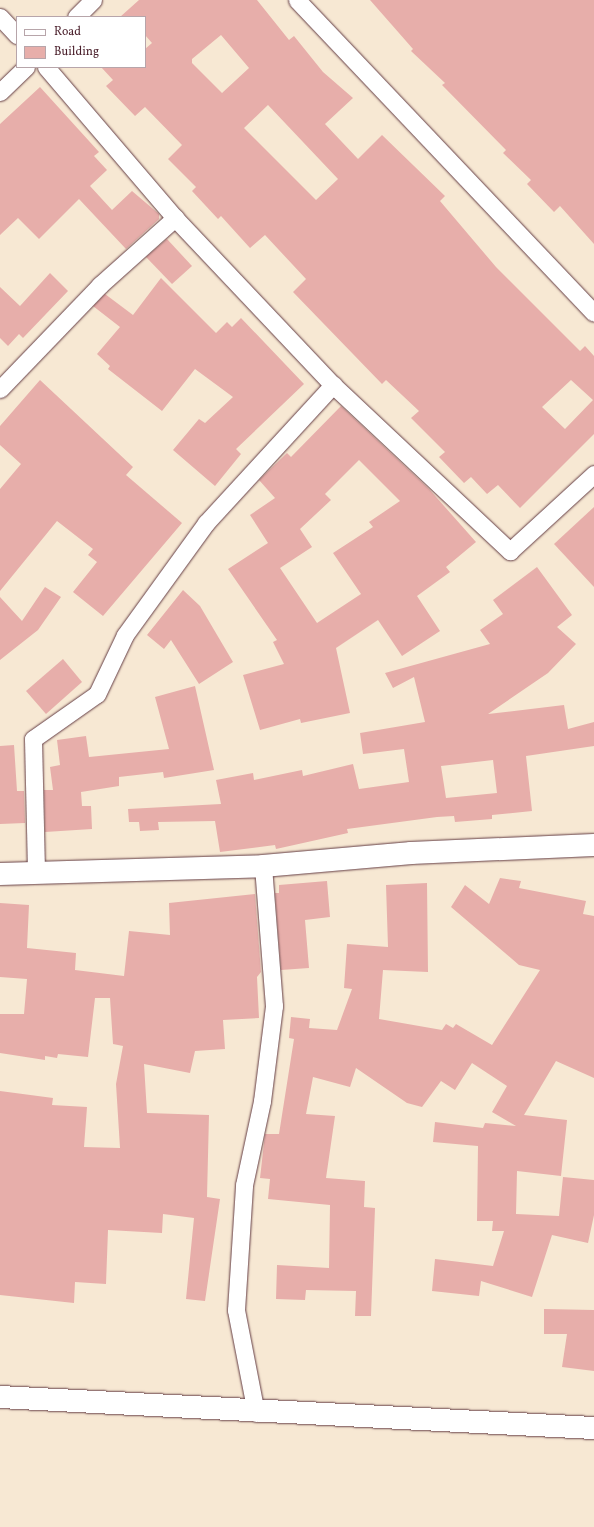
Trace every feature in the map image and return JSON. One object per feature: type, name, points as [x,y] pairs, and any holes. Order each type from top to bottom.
[{"type":"main road","points":[[0,874],[36,871],[263,866],[411,853],[594,846]]},
{"type":"main road","points":[[0,1397],[256,1413],[594,1428]]},
{"type":"street","points":[[77,16],[93,0]]},
{"type":"street","points":[[297,0],[594,313]]},
{"type":"street","points":[[0,17],[16,34]]},
{"type":"street","points":[[0,92],[25,68]]},
{"type":"street","points":[[47,68],[175,218]]},
{"type":"street","points":[[55,87],[175,218],[333,385],[510,551],[594,474]]},
{"type":"street","points":[[0,389],[100,285],[175,218]]},
{"type":"street","points":[[333,385],[419,450]]},
{"type":"street","points":[[36,871],[33,739],[96,694],[125,635],[206,523],[333,385]]},
{"type":"street","points":[[256,1413],[236,1310],[244,1185],[262,1102],[274,1006],[263,866]]},
{"type":"building","points":[[139,0],[257,0],[289,40],[294,36],[323,72],[353,98],[325,124],[358,159],[382,135],[445,196],[440,201],[496,267],[580,351],[585,346],[594,356],[594,434],[520,508],[498,485],[487,494],[471,477],[464,483],[439,457],[445,452],[411,418],[419,411],[386,380],[382,384],[293,292],[306,279],[265,235],[250,248],[221,216],[218,219],[192,191],[196,187],[168,159],[182,145],[145,107],[135,116],[106,86],[113,80],[102,68],[146,68],[146,48],[152,43],[146,36],[146,16],[121,16]],"holes":[[[221,35],[249,68],[222,93],[192,63],[192,59]],[[268,105],[338,179],[316,200],[244,128]],[[571,380],[593,400],[565,429],[542,407]]]},
{"type":"building","points":[[370,0],[594,0],[594,244],[560,206],[554,212],[527,184],[531,180],[503,153],[506,150],[442,85],[445,83],[411,51],[413,49]]},
{"type":"building","points":[[40,87],[99,152],[94,156],[107,170],[90,186],[112,210],[132,191],[159,214],[159,219],[126,249],[79,199],[39,239],[18,218],[0,235],[0,124]]},
{"type":"building","points":[[167,239],[192,266],[172,284],[146,257]]},
{"type":"building","points":[[50,273],[68,291],[23,338],[19,334],[8,346],[0,338],[0,287],[20,306]]},
{"type":"building","points":[[161,278],[216,333],[227,322],[232,327],[241,318],[304,384],[236,449],[241,454],[215,486],[173,450],[199,419],[205,423],[233,397],[195,369],[162,411],[108,369],[110,366],[97,354],[120,327],[93,306],[105,294],[133,315]]},
{"type":"building","points":[[40,380],[133,467],[126,475],[182,523],[103,616],[73,592],[97,562],[88,555],[93,549],[57,521],[0,591],[0,489],[21,464],[0,445],[0,426]]},
{"type":"building","points":[[341,406],[429,489],[476,542],[446,567],[450,572],[417,596],[440,631],[402,656],[378,620],[336,648],[350,713],[301,723],[300,719],[260,730],[243,675],[284,664],[273,642],[277,640],[228,569],[268,543],[250,515],[275,498],[259,480],[287,453],[291,457]],"holes":[[[359,460],[400,501],[369,522],[373,527],[333,553],[361,594],[317,623],[280,568],[312,547],[300,529],[331,500],[325,494]]]},
{"type":"building","points":[[594,507],[594,587],[554,544]]},
{"type":"building","points":[[537,567],[572,615],[557,627],[576,644],[548,673],[488,714],[564,705],[568,729],[594,722],[594,746],[526,756],[532,811],[492,815],[492,819],[455,822],[454,816],[437,817],[347,829],[348,833],[276,849],[275,845],[220,852],[215,821],[158,822],[159,830],[140,831],[139,822],[129,822],[128,809],[221,804],[216,780],[253,773],[254,780],[302,770],[303,776],[353,764],[359,789],[409,782],[404,749],[363,754],[360,733],[425,722],[414,677],[393,688],[385,673],[490,644],[480,630],[503,614],[493,600]],"holes":[[[493,760],[497,793],[446,798],[441,766]]]},
{"type":"building","points":[[45,587],[61,597],[38,630],[0,660],[0,597],[22,621]]},
{"type":"building","points":[[183,590],[200,606],[233,662],[199,684],[171,640],[164,649],[147,635]]},
{"type":"building","points":[[63,659],[82,682],[46,714],[26,691]]},
{"type":"building","points":[[195,686],[214,770],[164,778],[163,772],[119,777],[119,786],[81,792],[82,806],[91,806],[92,829],[45,832],[44,790],[53,790],[50,767],[60,765],[57,740],[86,736],[89,757],[169,749],[155,697]]},
{"type":"building","points":[[14,745],[17,791],[24,791],[25,823],[0,824],[0,746]]},
{"type":"building","points":[[500,878],[521,881],[519,888],[586,901],[583,914],[594,916],[594,1078],[556,1061],[524,1115],[567,1120],[561,1176],[517,1171],[516,1214],[559,1216],[563,1177],[594,1180],[594,1215],[588,1243],[552,1235],[532,1297],[481,1281],[479,1296],[432,1291],[435,1259],[493,1266],[504,1231],[492,1231],[493,1221],[477,1221],[478,1146],[433,1142],[435,1122],[483,1128],[485,1123],[516,1126],[492,1112],[507,1086],[472,1063],[455,1090],[441,1081],[422,1107],[407,1103],[356,1068],[350,1087],[313,1077],[306,1114],[335,1116],[326,1178],[365,1181],[364,1207],[375,1208],[371,1316],[355,1316],[356,1291],[306,1290],[305,1300],[276,1299],[277,1265],[329,1268],[330,1205],[268,1199],[270,1179],[260,1178],[265,1134],[279,1134],[294,1039],[289,1038],[291,1017],[310,1019],[309,1028],[337,1030],[352,989],[344,988],[347,944],[388,947],[386,885],[427,883],[428,972],[383,970],[379,1019],[442,1030],[446,1024],[453,1028],[456,1024],[492,1045],[540,970],[519,965],[451,907],[465,885],[489,904]]},
{"type":"building","points":[[327,881],[330,917],[305,920],[309,968],[281,970],[275,893],[279,893],[279,885]]},
{"type":"building","points":[[255,894],[261,972],[257,977],[259,1018],[223,1020],[225,1049],[195,1051],[190,1073],[144,1064],[147,1113],[209,1115],[207,1197],[220,1199],[205,1301],[186,1299],[194,1218],[163,1214],[162,1233],[108,1230],[106,1284],[75,1282],[74,1303],[0,1295],[0,1091],[53,1098],[52,1105],[87,1107],[84,1147],[120,1148],[116,1084],[123,1046],[113,1044],[110,998],[95,998],[88,1057],[58,1054],[57,1058],[45,1056],[45,1060],[0,1053],[0,1014],[24,1014],[27,979],[0,977],[0,903],[29,905],[27,948],[76,953],[75,970],[124,976],[129,931],[170,935],[169,903]]},
{"type":"building","points":[[544,1309],[594,1310],[594,1371],[562,1367],[567,1334],[544,1334]]}]
